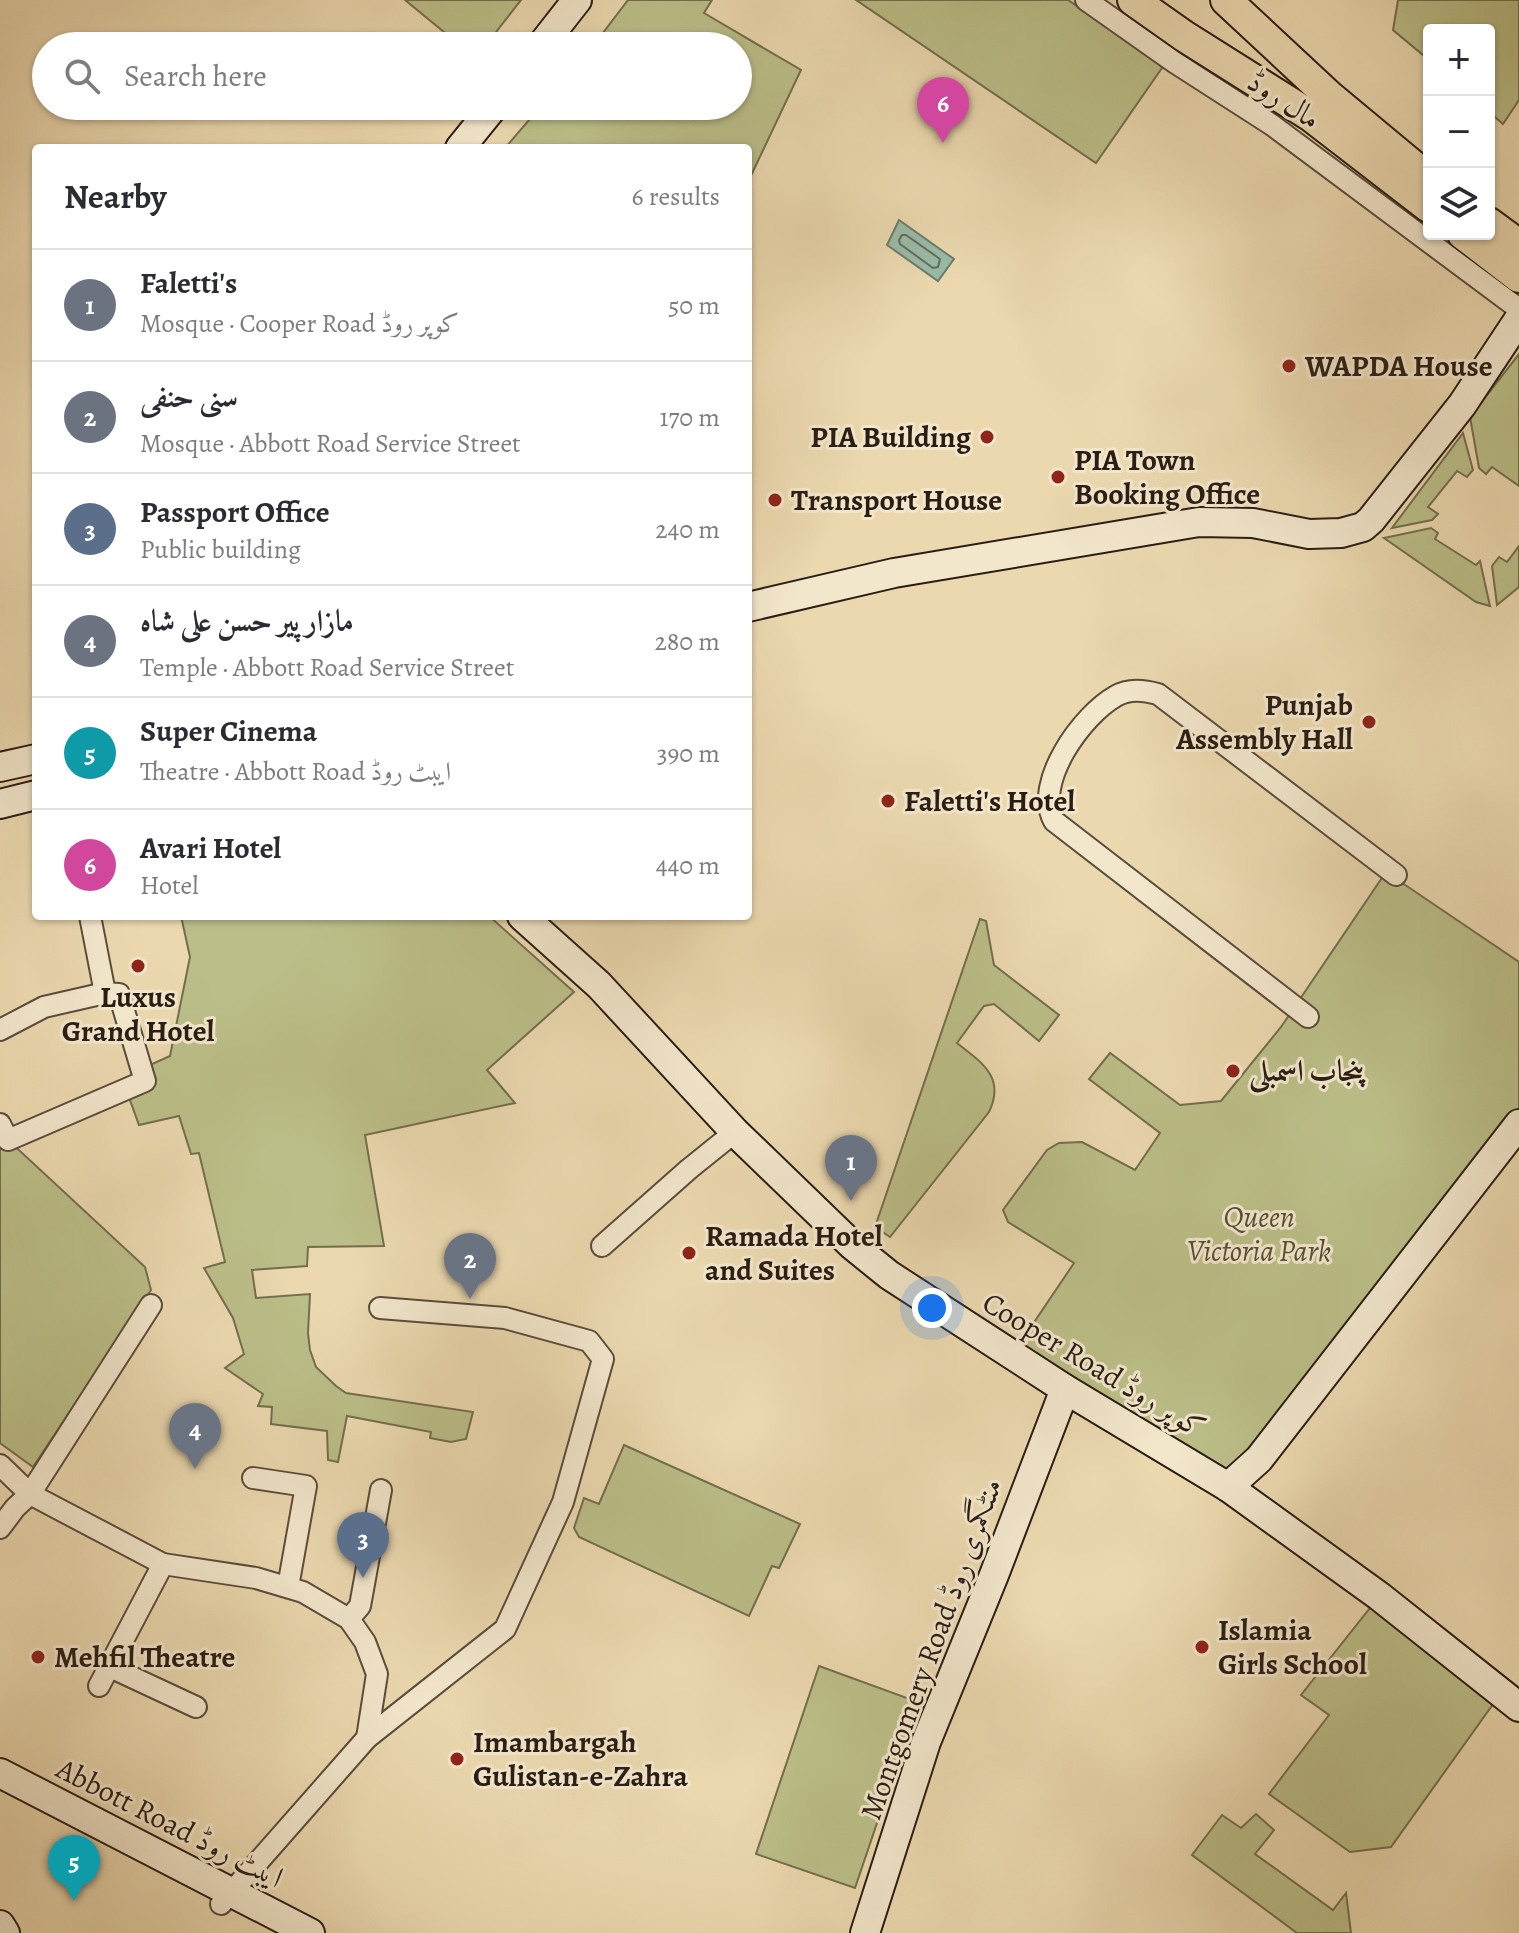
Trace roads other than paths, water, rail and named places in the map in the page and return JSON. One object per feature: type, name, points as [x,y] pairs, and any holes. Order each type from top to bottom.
[{"type":"main road","points":[[552,32],[577,0]]},
{"type":"main road","name":"مال روڈ","points":[[1133,0],[1184,36],[1319,105],[1423,175]]},
{"type":"main road","name":"مال روڈ","points":[[1226,0],[1319,105],[1423,201]]},
{"type":"main road","points":[[463,144],[483,120]]},
{"type":"main road","points":[[1495,227],[1519,245]]},
{"type":"main road","points":[[1471,240],[1519,277]]},
{"type":"main road","points":[[752,606],[894,573],[1199,522],[1253,523],[1309,534],[1341,533],[1363,527],[1462,405],[1519,319]]},
{"type":"main road","points":[[0,767],[32,760]]},
{"type":"main road","points":[[0,804],[32,796]]},
{"type":"main road","name":"Cooper Road کوپر روڈ","points":[[526,920],[599,985],[735,1132],[852,1245],[889,1275],[1065,1389],[1239,1495],[1379,1596],[1519,1707]]},
{"type":"main road","points":[[1239,1495],[1254,1465],[1519,1124]]},
{"type":"main road","name":"Montgomery Road منٹگمری روڈ","points":[[865,1933],[926,1742],[1065,1389]]},
{"type":"main road","name":"Abbott Road ایبٹ روڈ","points":[[0,1773],[227,1898],[276,1933]]},
{"type":"main road","name":"Abbott Road ایبٹ روڈ","points":[[0,1792],[227,1898],[310,1933]]},
{"type":"main road","points":[[0,1925],[5,1933]]},
{"type":"street","points":[[1086,0],[1272,125],[1519,309]]},
{"type":"street","points":[[1308,1017],[1054,821],[1047,804],[1056,772],[1068,746],[1087,722],[1116,695],[1132,690],[1158,694],[1396,875]]},
{"type":"street","points":[[91,920],[105,993]]},
{"type":"street","points":[[0,1030],[44,1007],[105,993],[119,994],[145,1081],[8,1140],[0,1124]]},
{"type":"street","points":[[602,1246],[735,1132]]},
{"type":"street","points":[[0,1528],[30,1494],[151,1305]]},
{"type":"street","points":[[227,1898],[367,1738],[505,1629],[563,1502],[603,1359],[589,1341],[505,1318],[380,1308]]},
{"type":"street","points":[[0,1465],[30,1494],[163,1564],[256,1578],[288,1587],[303,1592],[349,1619],[365,1642],[377,1674],[367,1738]]},
{"type":"street","points":[[253,1478],[306,1486],[288,1587]]},
{"type":"street","points":[[349,1619],[360,1606],[381,1490]]},
{"type":"street","points":[[99,1686],[163,1564]]},
{"type":"street","points":[[108,1666],[196,1707]]},
{"type":"water","points":[[899,220],[954,259],[938,281],[887,245]]},
{"type":"place","name":"Avari Hotel","points":[[943,143]]},
{"type":"place","name":"WAPDA House","points":[[1289,366]]},
{"type":"place","name":"PIA Building","points":[[987,437]]},
{"type":"place","name":"PIA Town Booking Office","points":[[1058,477]]},
{"type":"place","name":"Transport House","points":[[775,500]]},
{"type":"place","name":"Punjab Assembly Hall","points":[[1369,722]]},
{"type":"place","name":"Faletti's Hotel","points":[[888,801]]},
{"type":"place","name":"Luxus Grand Hotel","points":[[138,966]]},
{"type":"place","name":"پنجاب اسمبلی","points":[[1233,1071]]},
{"type":"place","name":"Faletti's","points":[[851,1201]]},
{"type":"place","name":"Ramada Hotel and Suites","points":[[689,1253]]},
{"type":"place","name":"سنی حنفی","points":[[470,1299]]},
{"type":"place","name":"مازار پیر حسن علی شاہ","points":[[195,1469]]},
{"type":"place","name":"Passport Office","points":[[363,1578]]},
{"type":"place","name":"Islamia Girls School","points":[[1202,1647]]},
{"type":"place","name":"Mehfil Theatre","points":[[38,1657]]},
{"type":"place","name":"Imambargah Gulistan-e-Zahra","points":[[457,1759]]},
{"type":"place","name":"Super Cinema","points":[[74,1901]]},
{"type":"park label","name":"Queen Victoria Park","points":[[1259,1234]]}]
